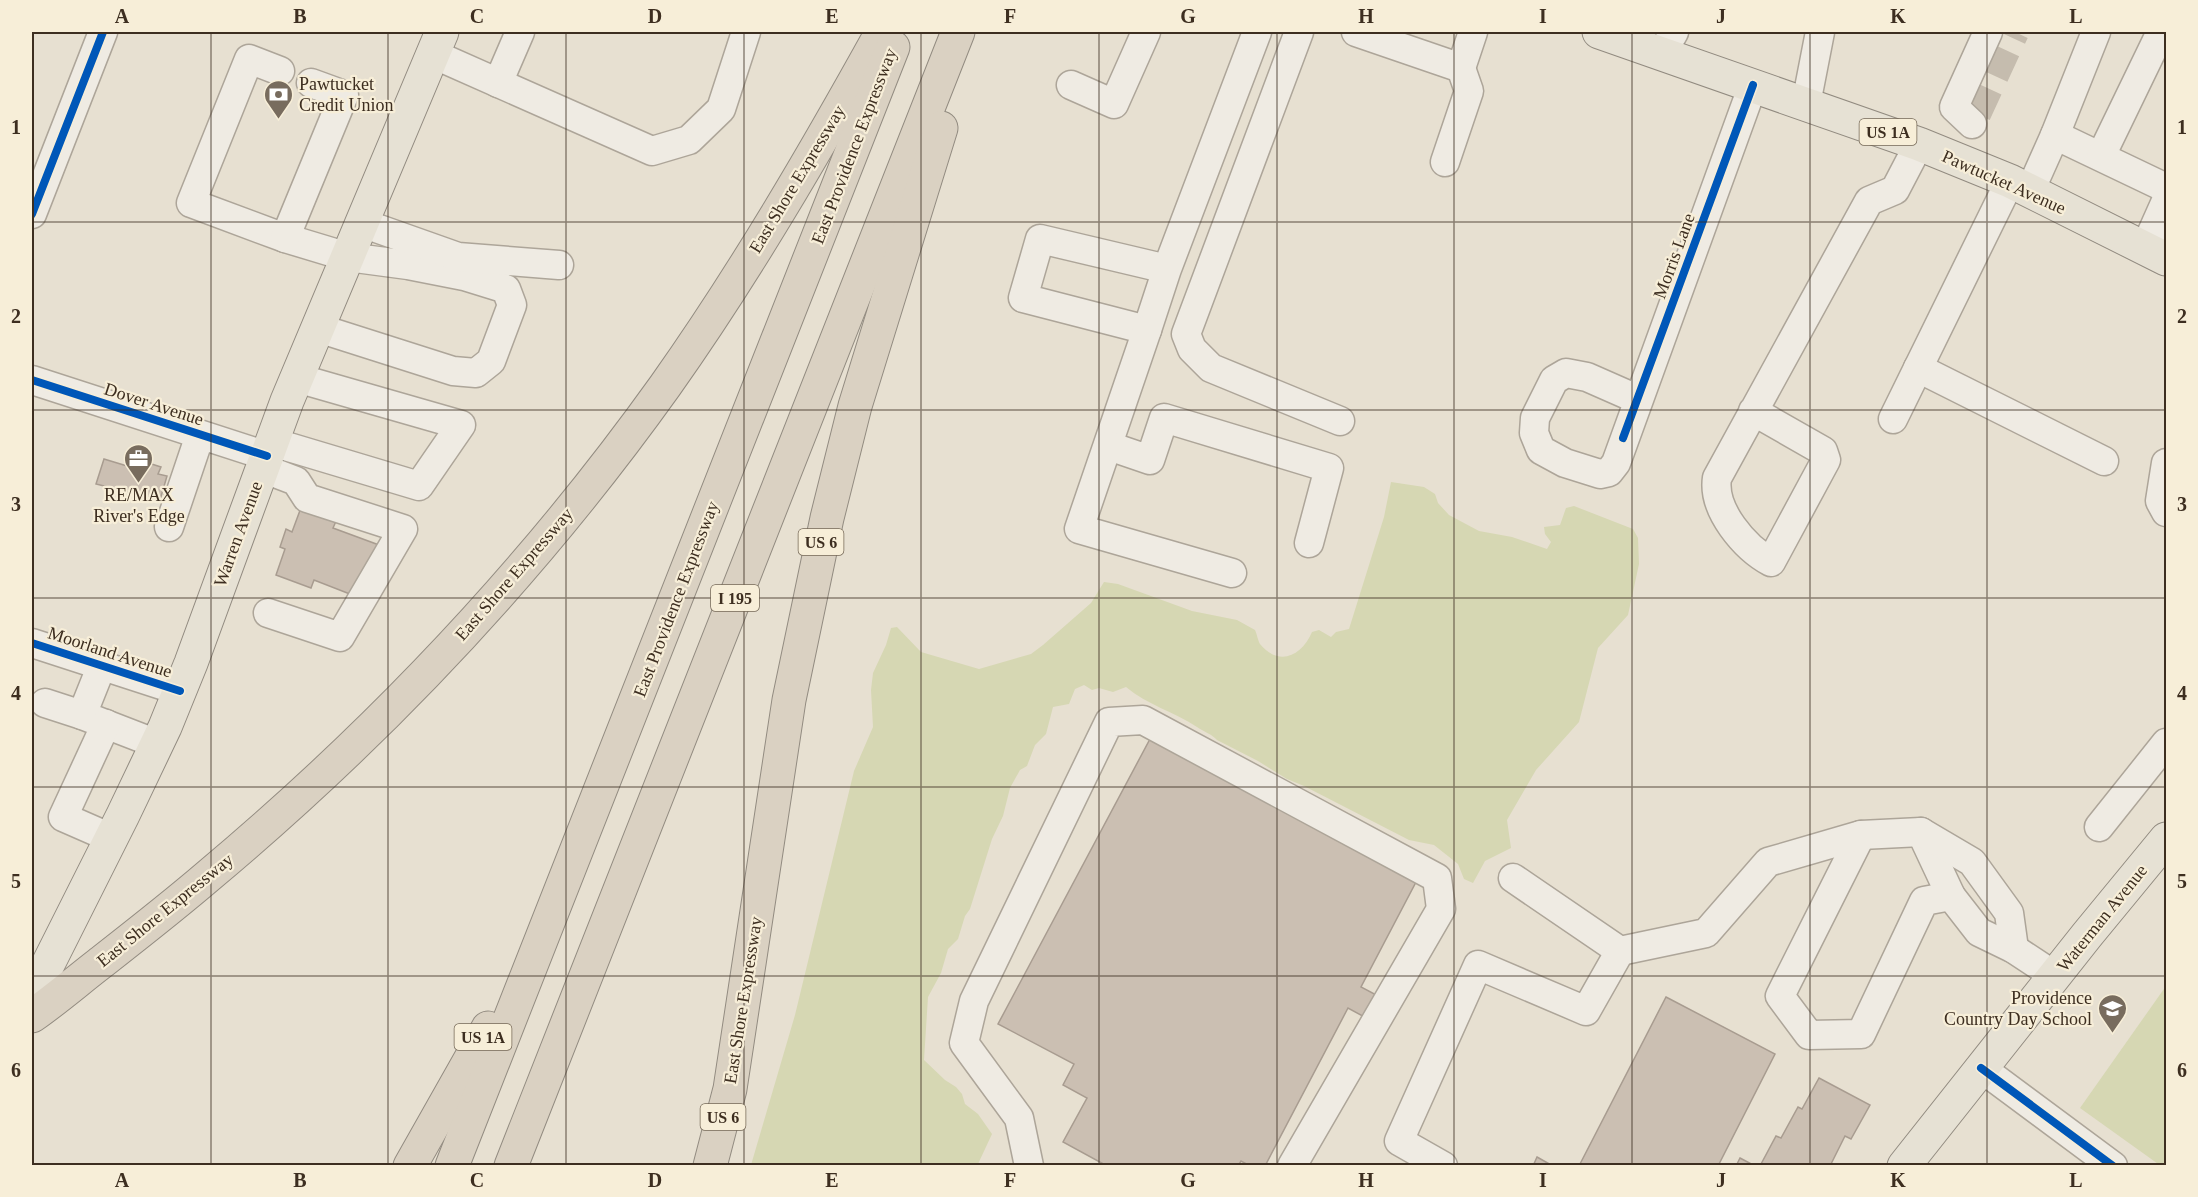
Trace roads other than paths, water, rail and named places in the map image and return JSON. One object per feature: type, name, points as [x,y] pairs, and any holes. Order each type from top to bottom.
[{"type":"highway","name":"East Shore Expressway","points":[[32,1016],[194,888],[257,836],[324,775],[439,660],[541,544],[639,420],[726,296],[882,32]]},
{"type":"highway","name":"East Providence Expressway","points":[[452,1166],[899,32]]},
{"type":"highway","name":"I 195","points":[[511,1166],[958,32]]},
{"type":"highway","name":"East Shore Expressway","points":[[710,1166],[730,1089],[789,700],[827,518],[855,406],[971,32]]},
{"type":"highway","name":"US 1A","points":[[410,1166],[554,908]]},
{"type":"main road","name":"Pawtucket Avenue","points":[[1599,32],[1668,42],[1753,85],[1919,144],[2020,186],[2156,253]]},
{"type":"main road","name":"Warren Avenue","points":[[32,996],[157,744],[180,691],[297,378],[437,38]]},
{"type":"main road","name":"Waterman Avenue","points":[[1904,1166],[2166,839]]},
{"type":"street","points":[[32,214],[103,32]]},
{"type":"street","points":[[498,83],[520,32]]},
{"type":"street","points":[[437,38],[498,83],[652,151],[689,140],[721,109],[746,32]]},
{"type":"street","points":[[1071,85],[1114,104],[1146,32]]},
{"type":"street","points":[[1232,573],[1079,529],[1109,446],[1167,269],[1257,32]]},
{"type":"street","points":[[1299,32],[1186,334],[1192,350],[1211,368],[1340,421]]},
{"type":"street","points":[[1356,32],[1461,68]]},
{"type":"street","points":[[1444,162],[1469,91],[1461,68],[1473,32]]},
{"type":"street","points":[[1806,104],[1820,32]]},
{"type":"street","points":[[1956,159],[1975,119],[1954,107],[1988,32]]},
{"type":"street","points":[[1893,419],[1918,368],[2020,186],[2055,135],[2096,32]]},
{"type":"street","points":[[2101,156],[2161,32]]},
{"type":"street","points":[[280,70],[249,59],[191,203],[285,238],[348,257],[408,265],[464,276],[506,289],[512,305],[491,361],[476,373],[453,370],[318,328]]},
{"type":"street","points":[[285,238],[344,95],[311,83]]},
{"type":"street","name":"Morris Lane","points":[[1637,399],[1587,377],[1566,373],[1554,380],[1535,418],[1534,434],[1541,450],[1565,463],[1600,474],[1609,472],[1616,463],[1637,399],[1753,85]]},
{"type":"street","points":[[2055,135],[2166,188]]},
{"type":"street","points":[[1753,411],[1824,451],[1826,460],[1771,562],[1750,549],[1722,511],[1715,490],[1717,478],[1753,411],[1869,201],[1896,190],[1919,144]]},
{"type":"street","points":[[2156,253],[2166,201]]},
{"type":"street","points":[[362,223],[458,257],[559,265]]},
{"type":"street","points":[[1147,330],[1023,298],[1040,239],[1167,269]]},
{"type":"street","points":[[1918,368],[2104,461]]},
{"type":"street","points":[[267,455],[420,486],[461,425],[297,378]]},
{"type":"street","name":"Dover Avenue","points":[[32,380],[267,455]]},
{"type":"street","points":[[1109,446],[1150,460],[1164,418],[1329,468],[1309,543]]},
{"type":"street","points":[[169,526],[200,435]]},
{"type":"street","points":[[267,455],[296,481],[307,498],[403,530],[340,636],[268,613]]},
{"type":"street","points":[[2166,463],[2160,501],[2166,512]]},
{"type":"street","name":"Moorland Avenue","points":[[34,651],[102,665],[180,691]]},
{"type":"street","points":[[102,665],[94,720],[63,817],[111,838]]},
{"type":"street","points":[[45,703],[157,744]]},
{"type":"street","points":[[1029,1166],[1019,1118],[964,1043],[974,1001],[1109,722],[1143,720],[1437,878],[1442,909],[1292,1166]]},
{"type":"street","points":[[2099,827],[2166,743]]},
{"type":"street","points":[[1921,832],[1952,896],[1979,932],[2014,949],[2055,976]]},
{"type":"street","points":[[1513,878],[1620,951],[1706,933],[1768,862],[1861,835],[1921,832],[1972,862],[2009,913],[2014,949]]},
{"type":"street","points":[[1861,835],[1780,996],[1809,1035],[1861,1035],[1924,901],[1952,896]]},
{"type":"street","points":[[1443,1166],[1399,1141],[1478,965],[1586,1011],[1620,951]]},
{"type":"street","points":[[1981,1068],[2107,1164]]},
{"type":"tunnel","points":[[1977,114],[2015,32]]},
{"type":"place","name":"Pawtucket Credit Union","points":[[278,120]]},
{"type":"place","name":"RE/MAX River's Edge","points":[[139,484]]},
{"type":"place","name":"Providence Country Day School","points":[[2113,1034]]}]
